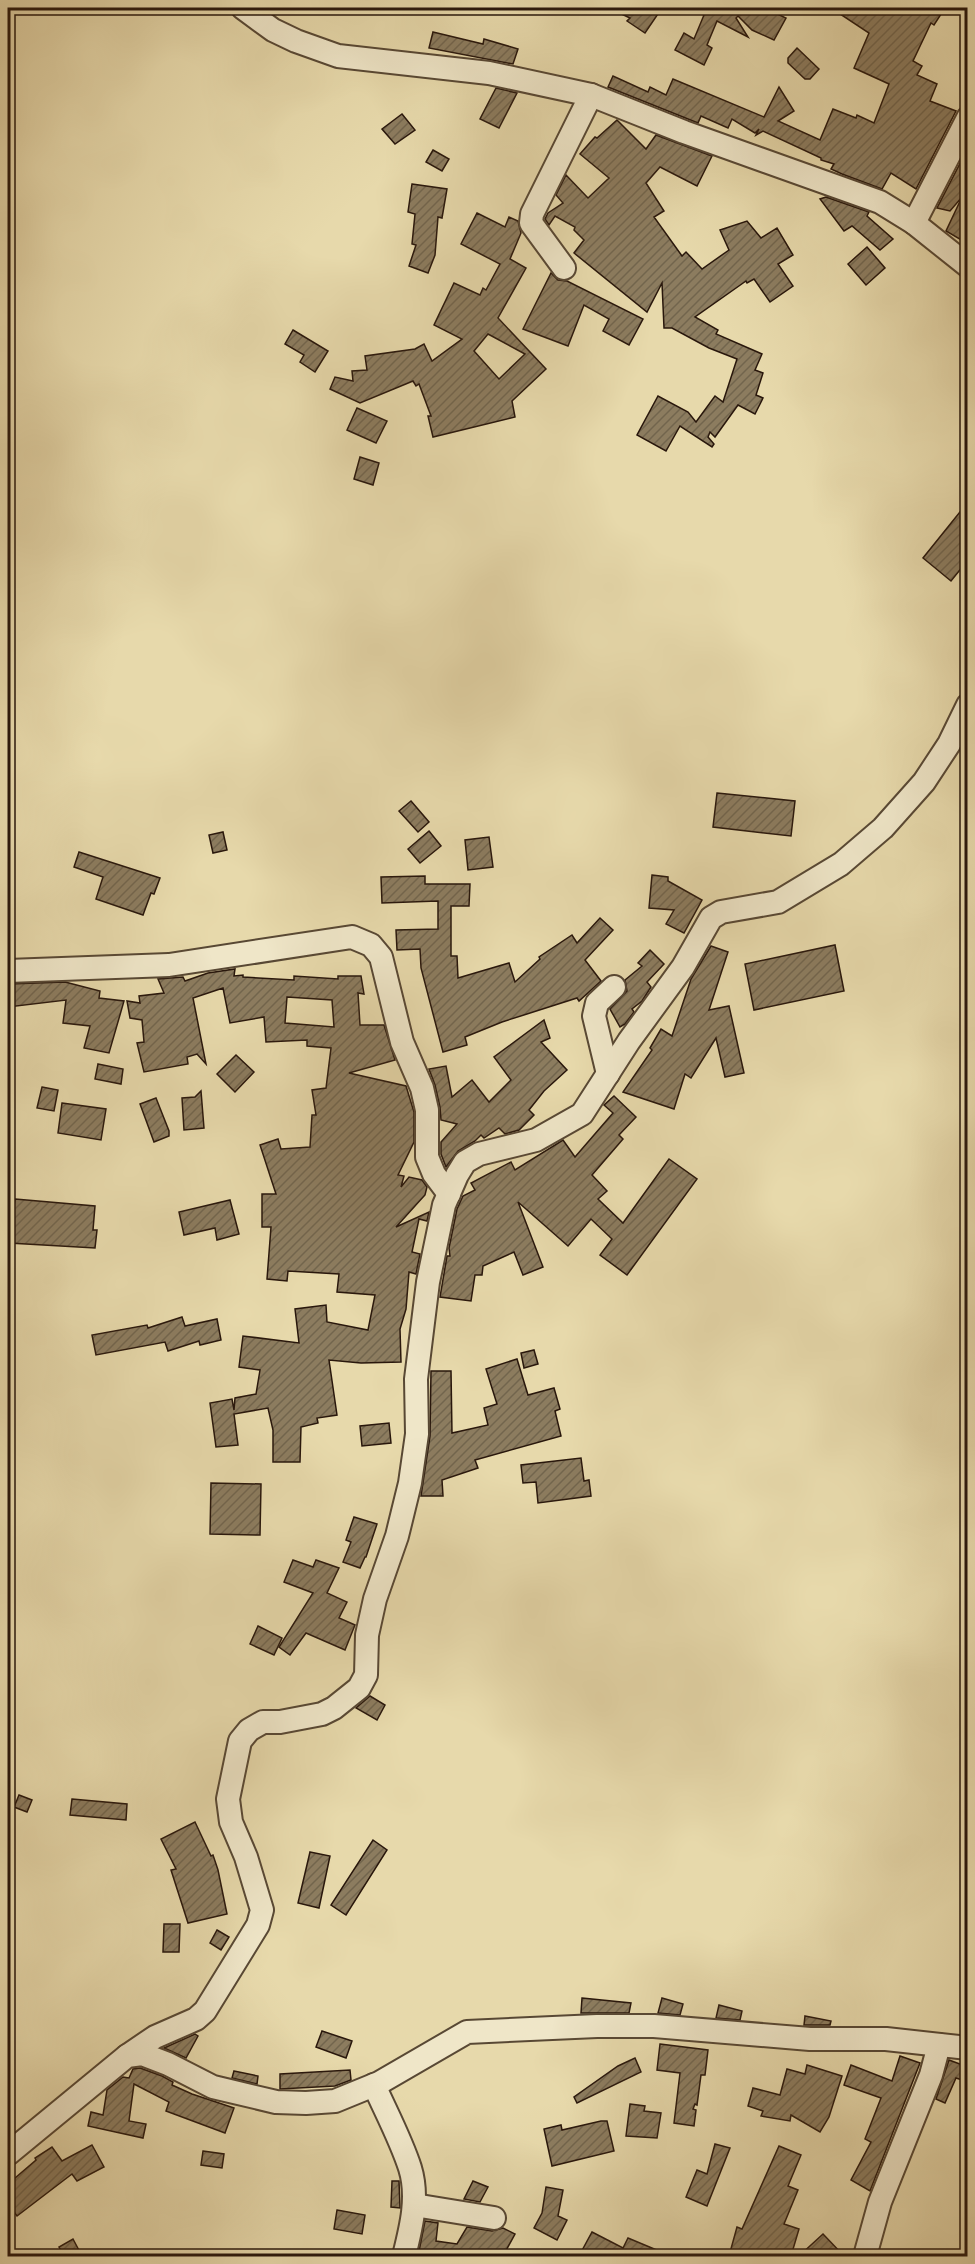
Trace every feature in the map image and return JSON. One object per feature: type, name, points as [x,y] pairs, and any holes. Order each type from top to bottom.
[{"type":"street","points":[[243,8],[273,30],[338,56],[489,74],[591,95],[684,132],[880,202],[914,223],[968,266]]},
{"type":"street","points":[[273,30],[274,8]]},
{"type":"street","points":[[564,268],[531,223],[532,214],[591,95]]},
{"type":"street","points":[[914,223],[968,118]]},
{"type":"street","points":[[8,2154],[127,2056],[155,2037],[196,2019],[205,2011],[258,1925],[261,1910],[246,1857],[231,1822],[228,1799],[240,1741],[249,1730],[262,1722],[280,1722],[322,1714],[334,1708],[359,1688],[366,1675],[367,1635],[375,1599],[397,1536],[410,1483],[417,1434],[416,1379],[428,1282],[444,1205],[465,1162],[478,1154],[536,1140],[582,1114],[629,1041],[683,967],[711,918],[721,912],[778,903],[841,864],[883,828],[924,782],[950,744],[968,705]]},
{"type":"street","points":[[8,971],[169,965],[352,937],[371,945],[381,957],[402,1042],[422,1088],[427,1110],[427,1157],[434,1174],[449,1194]]},
{"type":"street","points":[[608,1074],[594,1016],[597,1003],[614,987]]},
{"type":"street","points":[[127,2056],[142,2054],[168,2064],[213,2087],[276,2102],[335,2101],[374,2085],[415,2064],[467,2032],[654,2026],[810,2039],[886,2039],[968,2048]]},
{"type":"street","points":[[865,2256],[880,2202],[928,2084],[939,2045]]},
{"type":"street","points":[[374,2085],[410,2169],[414,2205],[404,2256]]},
{"type":"street","points":[[414,2205],[494,2218]]},
{"type":"building","points":[[609,8],[662,8],[645,33],[627,21],[630,18]]},
{"type":"building","points":[[689,8],[753,8],[769,14],[771,11],[786,18],[774,40],[752,30],[738,16],[736,18],[748,37],[717,21],[707,45],[712,48],[704,65],[675,50],[684,33],[694,39],[704,15]]},
{"type":"building","points":[[831,8],[945,8],[934,25],[931,23],[913,61],[922,66],[917,75],[937,84],[930,101],[956,111],[916,189],[891,173],[882,189],[831,169],[834,164],[821,160],[763,131],[756,135],[759,129],[755,133],[732,119],[728,128],[701,116],[698,123],[608,87],[613,76],[648,92],[650,87],[666,95],[673,79],[764,117],[779,87],[794,111],[778,121],[820,140],[833,109],[856,118],[857,115],[874,123],[889,84],[854,68],[869,33]]},
{"type":"building","points":[[433,32],[483,44],[484,39],[518,49],[513,64],[429,48]]},
{"type":"building","points":[[797,48],[819,69],[810,79],[805,79],[788,63],[788,58]]},
{"type":"building","points":[[496,88],[517,93],[499,128],[480,119]]},
{"type":"building","points":[[402,114],[415,130],[395,144],[382,129]]},
{"type":"building","points":[[617,120],[646,149],[656,135],[712,156],[697,186],[660,167],[646,183],[664,211],[654,217],[682,256],[686,252],[702,269],[729,250],[720,230],[747,221],[761,238],[777,228],[793,255],[778,264],[793,286],[770,302],[754,279],[747,283],[746,281],[695,317],[718,330],[716,334],[762,354],[755,370],[763,373],[756,395],[763,398],[755,414],[738,405],[715,437],[710,432],[708,437],[714,444],[712,447],[680,426],[666,451],[637,435],[658,396],[688,412],[696,422],[715,396],[723,402],[737,359],[709,348],[672,328],[664,328],[662,283],[647,312],[574,253],[584,240],[574,230],[575,227],[555,216],[549,225],[545,219],[548,213],[563,203],[556,195],[566,175],[588,198],[609,178],[580,154],[595,137],[597,138]]},
{"type":"building","points":[[968,148],[968,244],[946,231],[962,197],[950,211],[937,208]]},
{"type":"building","points":[[433,150],[449,159],[442,171],[426,162]]},
{"type":"building","points":[[412,184],[447,189],[442,218],[438,217],[435,255],[428,273],[409,266],[416,245],[412,244],[415,214],[408,212]]},
{"type":"building","points":[[826,197],[869,212],[867,216],[893,239],[880,250],[852,226],[844,231],[820,199]]},
{"type":"building","points":[[477,213],[505,227],[509,217],[518,221],[521,233],[510,259],[526,268],[498,318],[546,369],[512,401],[515,417],[433,437],[428,416],[431,416],[419,384],[416,386],[413,381],[360,403],[330,389],[335,377],[353,381],[352,371],[367,370],[365,356],[415,349],[424,344],[432,361],[462,339],[434,325],[454,283],[480,295],[483,288],[486,290],[500,264],[461,244]],"holes":[[[488,334],[525,354],[499,379],[474,351]]]},
{"type":"building","points":[[867,247],[885,268],[866,285],[848,264]]},
{"type":"building","points":[[551,273],[558,280],[567,281],[643,319],[629,345],[603,331],[609,319],[584,305],[568,346],[523,329]]},
{"type":"building","points":[[293,330],[328,351],[315,372],[300,362],[304,355],[285,344]]},
{"type":"building","points":[[357,408],[387,421],[376,443],[347,430]]},
{"type":"building","points":[[360,457],[379,463],[373,485],[354,479]]},
{"type":"building","points":[[968,502],[968,560],[951,581],[923,558]]},
{"type":"building","points":[[717,793],[795,801],[791,836],[713,827]]},
{"type":"building","points":[[411,801],[429,822],[418,832],[399,811]]},
{"type":"building","points":[[429,831],[441,846],[420,863],[408,849]]},
{"type":"building","points":[[223,832],[227,850],[213,853],[209,835]]},
{"type":"building","points":[[489,837],[493,867],[468,870],[465,840]]},
{"type":"building","points":[[79,852],[160,878],[154,894],[151,893],[143,915],[96,899],[103,877],[74,867]]},
{"type":"building","points":[[652,875],[668,877],[668,881],[702,900],[684,933],[666,924],[674,910],[649,908]]},
{"type":"building","points":[[425,876],[425,884],[470,884],[469,906],[451,906],[451,956],[457,956],[458,978],[509,963],[515,982],[540,959],[539,957],[572,935],[577,943],[600,918],[613,930],[585,960],[601,981],[579,1001],[577,998],[502,1022],[465,1037],[467,1045],[443,1052],[421,968],[420,949],[397,950],[396,930],[438,929],[438,901],[382,903],[381,877]]},
{"type":"building","points":[[835,945],[844,991],[754,1010],[745,964]]},
{"type":"building","points":[[711,946],[728,952],[709,1010],[729,1006],[744,1073],[725,1077],[716,1038],[691,1078],[685,1074],[674,1109],[623,1092],[652,1050],[650,1048],[661,1029],[672,1036],[691,979]]},
{"type":"building","points":[[650,950],[664,964],[647,982],[651,987],[642,1001],[632,1009],[634,1012],[625,1024],[620,1027],[610,1009],[627,991],[625,980],[642,966],[638,963]]},
{"type":"building","points":[[235,969],[234,976],[294,980],[294,976],[338,979],[338,976],[361,976],[364,994],[358,993],[360,1025],[384,1025],[395,1060],[349,1073],[406,1086],[414,1112],[414,1142],[398,1175],[404,1176],[401,1187],[409,1177],[422,1180],[427,1187],[425,1195],[396,1227],[429,1212],[427,1221],[419,1219],[412,1252],[420,1254],[416,1274],[409,1272],[406,1309],[400,1329],[401,1362],[361,1363],[329,1360],[337,1415],[317,1418],[318,1423],[301,1427],[300,1462],[273,1462],[273,1430],[268,1408],[234,1414],[238,1445],[216,1447],[210,1403],[232,1399],[234,1410],[235,1398],[256,1394],[260,1370],[239,1367],[243,1336],[299,1343],[295,1309],[326,1305],[327,1322],[368,1330],[375,1295],[337,1292],[339,1274],[288,1271],[287,1281],[267,1279],[271,1227],[262,1227],[262,1194],[276,1194],[260,1145],[278,1139],[281,1149],[310,1147],[312,1115],[316,1115],[312,1090],[326,1088],[331,1048],[307,1046],[307,1040],[266,1042],[264,1017],[230,1023],[223,988],[193,998],[206,1064],[197,1054],[187,1057],[188,1064],[144,1072],[137,1043],[144,1042],[142,1020],[130,1018],[127,1001],[140,1003],[139,996],[164,993],[158,979],[183,977],[185,981],[208,973]],"holes":[[[287,997],[332,1000],[334,1027],[285,1023]]]},
{"type":"building","points":[[65,982],[100,991],[99,998],[124,1001],[109,1053],[84,1048],[90,1026],[63,1023],[66,1000],[8,1007],[8,984]]},
{"type":"building","points":[[544,1020],[550,1038],[541,1042],[567,1070],[544,1091],[529,1110],[534,1115],[519,1130],[505,1134],[499,1128],[484,1138],[481,1135],[458,1151],[446,1167],[441,1154],[441,1142],[457,1124],[441,1120],[435,1085],[429,1069],[446,1066],[452,1097],[472,1080],[489,1102],[511,1080],[494,1057]]},
{"type":"building","points":[[236,1055],[254,1072],[235,1092],[217,1074]]},
{"type":"building","points":[[98,1064],[123,1069],[121,1084],[95,1079]]},
{"type":"building","points":[[42,1087],[58,1090],[54,1111],[37,1108]]},
{"type":"building","points":[[201,1091],[204,1128],[184,1130],[182,1098],[195,1097]]},
{"type":"building","points":[[614,1096],[636,1117],[619,1135],[623,1139],[592,1175],[607,1191],[598,1199],[623,1223],[669,1159],[697,1179],[627,1275],[600,1255],[612,1239],[591,1219],[568,1246],[518,1202],[543,1267],[523,1275],[514,1252],[483,1266],[482,1275],[475,1275],[471,1301],[440,1297],[447,1256],[450,1256],[449,1248],[457,1209],[463,1196],[475,1190],[471,1183],[511,1162],[515,1170],[563,1140],[575,1157],[613,1113],[604,1105]]},
{"type":"building","points":[[156,1098],[169,1136],[154,1142],[140,1104]]},
{"type":"building","points":[[62,1103],[106,1109],[101,1140],[58,1133]]},
{"type":"building","points":[[15,1199],[95,1206],[93,1230],[97,1230],[95,1248],[9,1243]]},
{"type":"building","points":[[230,1200],[239,1234],[217,1240],[215,1228],[184,1235],[179,1212]]},
{"type":"building","points":[[182,1317],[185,1326],[217,1319],[221,1340],[200,1345],[199,1341],[168,1351],[165,1342],[96,1355],[92,1335],[147,1325],[148,1328]]},
{"type":"building","points":[[534,1350],[538,1364],[524,1368],[521,1353]]},
{"type":"building","points":[[517,1359],[528,1395],[554,1388],[560,1409],[555,1411],[561,1436],[475,1460],[478,1468],[442,1480],[443,1496],[421,1496],[430,1436],[431,1371],[451,1371],[452,1433],[488,1425],[484,1408],[497,1404],[486,1369]]},
{"type":"building","points":[[389,1423],[391,1443],[362,1446],[360,1426]]},
{"type":"building","points":[[581,1458],[584,1481],[589,1480],[591,1496],[538,1503],[536,1482],[523,1483],[521,1465]]},
{"type":"building","points":[[211,1483],[261,1484],[260,1535],[210,1534]]},
{"type":"building","points":[[354,1517],[377,1524],[360,1568],[343,1562],[351,1542],[346,1540]]},
{"type":"building","points":[[293,1560],[313,1567],[316,1560],[339,1568],[327,1593],[347,1602],[339,1618],[355,1625],[345,1650],[306,1633],[290,1655],[279,1647],[313,1593],[284,1582]]},
{"type":"building","points":[[258,1626],[282,1638],[274,1655],[250,1644]]},
{"type":"building","points":[[370,1696],[385,1705],[377,1720],[356,1708]]},
{"type":"building","points":[[19,1795],[32,1800],[27,1812],[14,1807]]},
{"type":"building","points":[[72,1799],[127,1804],[126,1820],[70,1815]]},
{"type":"building","points":[[195,1822],[211,1856],[213,1855],[227,1914],[188,1923],[171,1870],[176,1869],[161,1839]]},
{"type":"building","points":[[373,1840],[387,1850],[346,1915],[331,1905]]},
{"type":"building","points":[[310,1852],[330,1856],[319,1908],[298,1903]]},
{"type":"building","points":[[164,1924],[180,1924],[179,1952],[163,1952]]},
{"type":"building","points":[[217,1930],[229,1937],[221,1950],[210,1943]]},
{"type":"building","points":[[582,1998],[631,2003],[629,2013],[581,2013]]},
{"type":"building","points":[[662,1998],[683,2004],[680,2015],[658,2013]]},
{"type":"building","points":[[719,2005],[742,2011],[740,2020],[716,2018]]},
{"type":"building","points":[[805,2016],[831,2021],[830,2025],[804,2025]]},
{"type":"building","points":[[322,2031],[352,2041],[346,2058],[316,2047]]},
{"type":"building","points":[[195,2034],[198,2036],[186,2058],[164,2048]]},
{"type":"building","points":[[660,2044],[708,2050],[705,2075],[701,2075],[697,2105],[695,2104],[693,2109],[696,2110],[694,2126],[674,2123],[680,2073],[657,2070]]},
{"type":"building","points":[[900,2056],[920,2063],[870,2191],[851,2180],[871,2142],[865,2139],[881,2098],[844,2085],[851,2065],[892,2081]]},
{"type":"building","points":[[635,2058],[641,2072],[577,2103],[574,2097],[618,2066]]},
{"type":"building","points":[[949,2060],[968,2067],[968,2082],[956,2078],[945,2103],[936,2099]]},
{"type":"building","points":[[807,2065],[842,2076],[829,2117],[820,2132],[791,2115],[790,2121],[761,2116],[763,2111],[748,2106],[753,2088],[780,2095],[787,2069],[805,2074]]},
{"type":"building","points":[[140,2068],[162,2076],[173,2082],[172,2085],[192,2094],[234,2108],[225,2133],[166,2111],[169,2102],[134,2084],[129,2121],[146,2124],[143,2138],[88,2126],[91,2112],[103,2115],[107,2090],[123,2077],[129,2078],[133,2069]]},
{"type":"building","points":[[350,2070],[351,2080],[335,2086],[280,2089],[280,2074]]},
{"type":"building","points":[[234,2071],[258,2076],[257,2084],[232,2078]]},
{"type":"building","points":[[630,2104],[645,2106],[644,2111],[661,2113],[657,2138],[626,2136]]},
{"type":"building","points":[[607,2121],[614,2151],[552,2166],[544,2129],[561,2125],[562,2130]]},
{"type":"building","points":[[715,2144],[730,2148],[707,2206],[686,2197],[697,2170],[707,2174]]},
{"type":"building","points":[[92,2145],[104,2167],[77,2181],[72,2174],[17,2216],[8,2204],[8,2184],[36,2160],[35,2158],[52,2147],[62,2161]]},
{"type":"building","points":[[779,2146],[801,2155],[788,2186],[798,2190],[784,2224],[799,2229],[791,2256],[729,2256],[737,2227],[742,2229]]},
{"type":"building","points":[[203,2151],[224,2154],[222,2168],[201,2165]]},
{"type":"building","points":[[392,2181],[399,2181],[400,2208],[391,2207]]},
{"type":"building","points":[[473,2181],[488,2187],[480,2202],[464,2199]]},
{"type":"building","points":[[546,2187],[563,2190],[558,2216],[567,2220],[557,2240],[534,2228],[542,2213]]},
{"type":"building","points":[[337,2210],[365,2215],[362,2234],[334,2229]]},
{"type":"building","points":[[425,2221],[438,2223],[436,2241],[457,2244],[467,2227],[492,2231],[503,2228],[515,2234],[503,2256],[418,2256]]},
{"type":"building","points":[[592,2232],[623,2248],[628,2238],[671,2256],[579,2256]]},
{"type":"building","points":[[823,2234],[844,2256],[799,2256]]},
{"type":"building","points":[[73,2239],[82,2256],[64,2256],[59,2247]]}]
